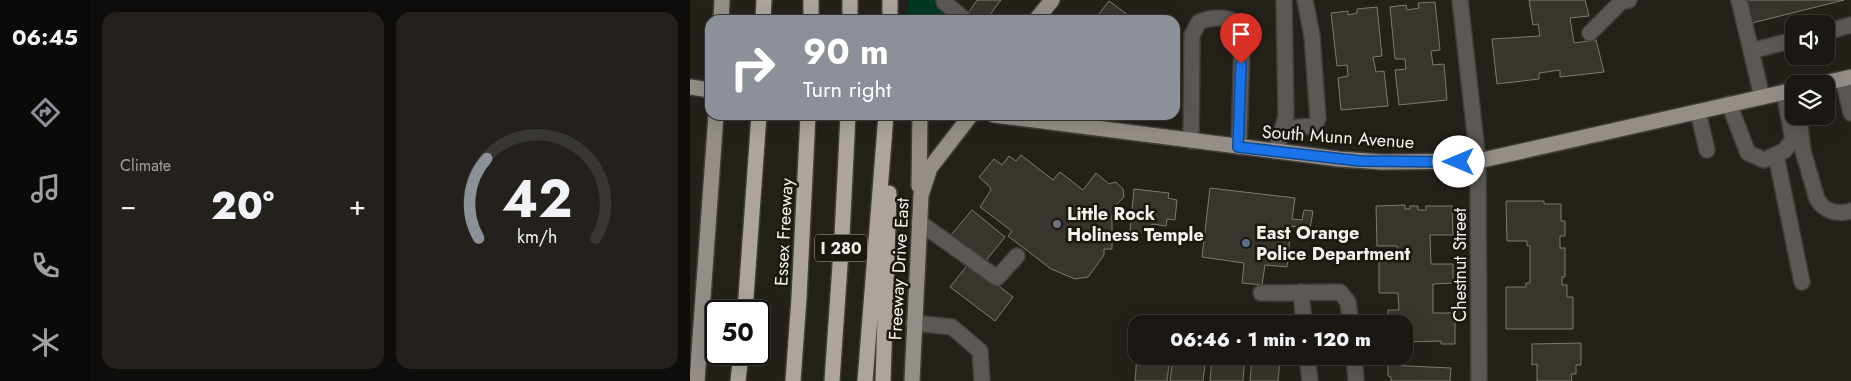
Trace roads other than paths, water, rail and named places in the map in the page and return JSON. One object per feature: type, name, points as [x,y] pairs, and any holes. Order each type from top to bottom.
[{"type":"highway","points":[[763,15],[764,0]]},
{"type":"highway","points":[[811,0],[811,15]]},
{"type":"highway","points":[[850,0],[850,15]]},
{"type":"highway","points":[[890,0],[890,15]]},
{"type":"highway","points":[[746,300],[759,120]]},
{"type":"highway","name":"Essex Freeway","points":[[792,381],[799,298],[808,120]]},
{"type":"highway","name":"I 280","points":[[832,381],[848,120]]},
{"type":"highway","points":[[865,381],[888,120]]},
{"type":"highway","points":[[883,381],[888,270],[888,120]]},
{"type":"highway","points":[[738,381],[740,365]]},
{"type":"main road","points":[[722,0],[722,15]]},
{"type":"main road","points":[[1040,15],[1052,0]]},
{"type":"main road","points":[[690,87],[705,89]]},
{"type":"main road","name":"South Munn Avenue","points":[[1032,120],[1276,152],[1382,162],[1478,161],[1785,92]]},
{"type":"main road","points":[[697,381],[716,120]]},
{"type":"main road","points":[[919,217],[920,120]]},
{"type":"main road","name":"Freeway Drive East","points":[[912,381],[919,217],[923,185],[930,168],[968,120]]},
{"type":"street","points":[[946,0],[944,2],[959,15]]},
{"type":"street","points":[[1276,152],[1286,116],[1284,0]]},
{"type":"street","points":[[1283,128],[1314,126],[1318,119],[1312,36],[1305,0]]},
{"type":"street","name":"Chestnut Street","points":[[1460,0],[1478,161],[1479,381]]},
{"type":"street","points":[[1590,33],[1621,2],[1629,0]]},
{"type":"street","points":[[1739,0],[1762,97]]},
{"type":"street","points":[[1191,141],[1192,35],[1199,22],[1211,18],[1232,19],[1239,25],[1242,45],[1238,147]]},
{"type":"street","points":[[1835,29],[1851,25]]},
{"type":"street","points":[[1751,51],[1785,42]]},
{"type":"street","points":[[1847,78],[1851,113]]},
{"type":"street","points":[[1729,104],[1748,153],[1764,160],[1784,152],[1793,140],[1792,125]]},
{"type":"street","points":[[1698,112],[1707,150]]},
{"type":"street","points":[[1800,125],[1803,151],[1817,199],[1821,206],[1837,212],[1851,211]]},
{"type":"street","points":[[1776,155],[1802,282]]},
{"type":"street","points":[[919,217],[997,278],[1017,256]]},
{"type":"street","points":[[1301,292],[1303,315]]},
{"type":"street","points":[[1262,293],[1340,292],[1348,302],[1350,315]]},
{"type":"street","points":[[914,323],[952,327],[980,351],[982,381]]},
{"type":"street","points":[[1308,365],[1310,381]]},
{"type":"street","points":[[1355,365],[1356,381]]},
{"type":"place","name":"Little Rock Holiness Temple","points":[[1057,224]]},
{"type":"place","name":"East Orange Police Department","points":[[1246,243]]}]
